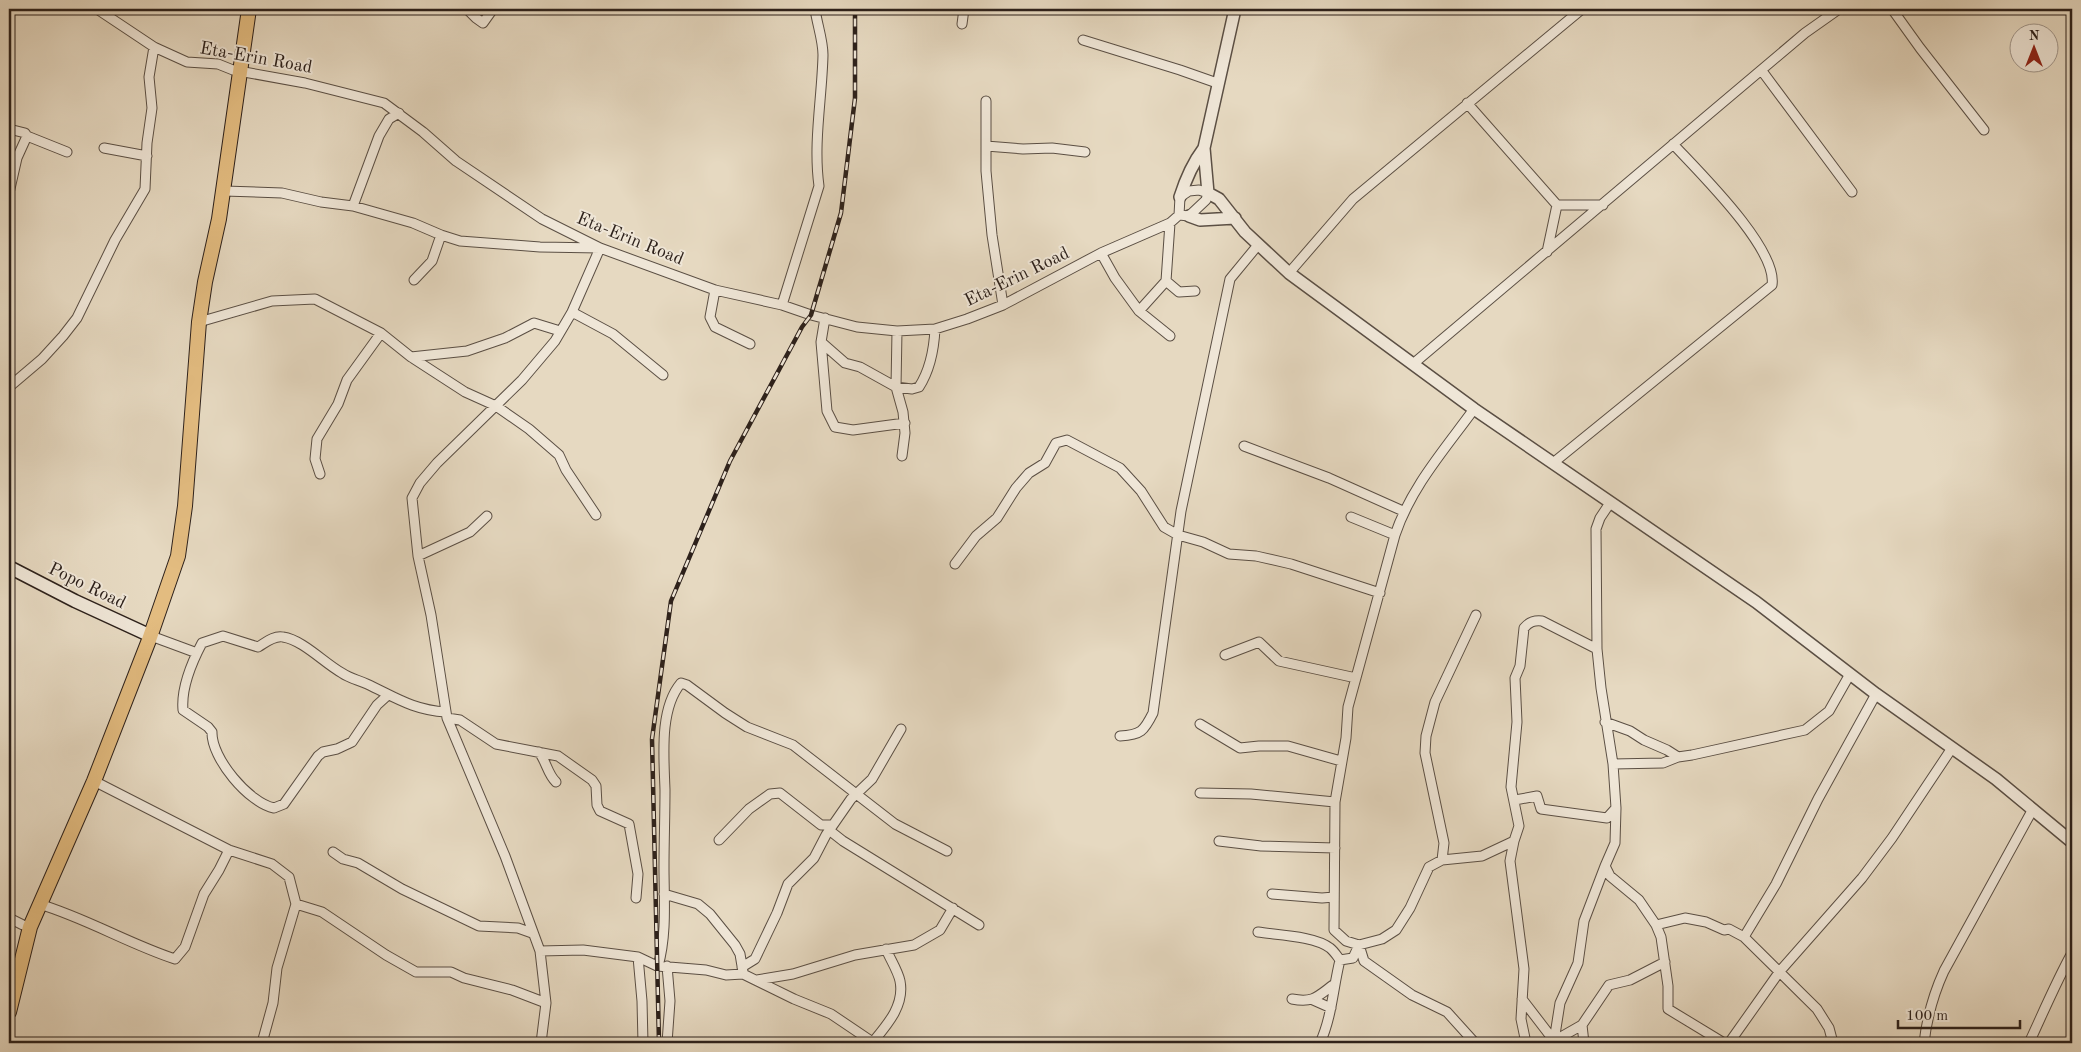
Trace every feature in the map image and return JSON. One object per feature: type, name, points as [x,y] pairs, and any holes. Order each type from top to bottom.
[{"type":"main road","points":[[195,327],[224,191],[243,9]]},
{"type":"main road","points":[[9,1012],[22,953],[39,904],[94,781],[179,549],[185,506],[195,327],[194,293],[212,220],[236,70],[249,9]]},
{"type":"main road","name":"Popo Road","points":[[9,567],[75,601],[147,634]]},
{"type":"main road","points":[[9,981],[23,924],[32,900],[57,847],[147,634]]},
{"type":"street","name":"Eta-Erin Road","points":[[97,9],[154,47],[187,62],[218,64],[236,70],[342,91],[384,102],[456,161],[542,219],[600,248],[641,261],[715,290],[782,305],[857,326],[897,331],[936,329],[967,319],[1003,305],[1101,253],[1184,216],[1206,200],[1208,193]]},
{"type":"street","points":[[467,9],[483,23],[493,9]]},
{"type":"street","points":[[782,305],[819,186],[817,172],[819,98],[823,52],[815,9]]},
{"type":"street","points":[[962,24],[964,9]]},
{"type":"street","points":[[1208,193],[1204,148],[1235,9]]},
{"type":"street","points":[[1289,273],[1353,200],[1582,9]]},
{"type":"street","points":[[1413,364],[1762,71],[1805,32],[1839,9]]},
{"type":"street","points":[[1892,9],[1984,130]]},
{"type":"street","points":[[1083,40],[1217,83]]},
{"type":"street","points":[[9,387],[42,358],[77,318],[115,240],[145,189],[152,108],[149,78],[154,47]]},
{"type":"street","points":[[1762,71],[1852,192]]},
{"type":"street","points":[[986,101],[986,146],[992,235],[1003,305]]},
{"type":"street","points":[[1467,103],[1557,205],[1603,205]]},
{"type":"street","points":[[353,206],[379,136],[389,119],[399,113]]},
{"type":"street","points":[[9,129],[25,133],[27,136],[67,152]]},
{"type":"street","points":[[9,193],[17,158],[27,136]]},
{"type":"street","points":[[1553,463],[1772,285],[1774,276],[1757,242],[1720,195],[1673,144]]},
{"type":"street","points":[[986,146],[1023,149],[1052,148],[1085,152]]},
{"type":"street","points":[[104,148],[147,156]]},
{"type":"street","points":[[1204,148],[1186,176],[1178,208],[1184,216],[1200,220],[1235,218]]},
{"type":"street","points":[[1180,197],[1194,190],[1208,193],[1219,199],[1245,232],[1289,273],[1474,409],[1756,602],[1876,694],[1996,779],[2072,842]]},
{"type":"street","points":[[224,191],[282,193],[321,202],[353,206],[413,223],[460,241],[540,247],[600,248],[572,312],[555,341],[522,380],[437,463],[420,483],[412,498],[418,556],[431,615],[447,715],[505,856],[540,951],[546,1003],[541,1043]]},
{"type":"street","points":[[1547,252],[1557,205]]},
{"type":"street","points":[[1139,312],[1166,281],[1170,223]]},
{"type":"street","points":[[414,280],[432,261],[441,235]]},
{"type":"street","points":[[1120,736],[1133,736],[1144,730],[1153,713],[1181,511],[1230,279],[1258,245]]},
{"type":"street","points":[[1101,253],[1115,278],[1139,312],[1170,336]]},
{"type":"street","points":[[1166,281],[1179,292],[1195,291]]},
{"type":"street","points":[[715,290],[710,317],[715,327],[750,344]]},
{"type":"street","points":[[195,327],[272,301],[315,299],[381,333],[412,357],[466,392],[496,406],[529,429],[559,455],[566,470],[596,515]]},
{"type":"street","points":[[572,312],[612,334],[663,374]]},
{"type":"street","points":[[825,318],[821,342],[827,411],[835,427],[853,430],[905,423]]},
{"type":"street","points":[[412,357],[467,351],[505,338],[534,323],[560,331]]},
{"type":"street","points":[[821,342],[846,364],[860,367],[896,387],[912,389],[919,387],[923,380],[934,345],[936,329]]},
{"type":"street","points":[[897,331],[896,387],[905,423],[902,456]]},
{"type":"street","points":[[320,474],[315,459],[317,439],[338,404],[347,380],[381,333]]},
{"type":"street","points":[[1474,409],[1418,486],[1403,512],[1356,678],[1348,708],[1346,738],[1340,761],[1335,802],[1334,930],[1346,941],[1359,945],[1382,939],[1396,930],[1410,908],[1429,867],[1442,860],[1482,856],[1514,841]]},
{"type":"street","points":[[956,564],[976,536],[997,518],[1016,488],[1029,472],[1045,463],[1056,443],[1067,440],[1120,468],[1141,491],[1164,527],[1178,536],[1203,542],[1229,554],[1256,556],[1291,564],[1380,593]]},
{"type":"street","points":[[1244,446],[1329,478],[1403,512]]},
{"type":"street","points":[[1555,1042],[1560,1003],[1578,963],[1584,921],[1615,843],[1616,808],[1613,764],[1605,722],[1597,649],[1596,529],[1600,518],[1610,503]]},
{"type":"street","points":[[418,556],[470,532],[487,516]]},
{"type":"street","points":[[1351,517],[1395,535]]},
{"type":"street","points":[[1442,860],[1444,843],[1425,752],[1426,736],[1435,702],[1476,615]]},
{"type":"street","points":[[1526,1043],[1521,1019],[1524,969],[1510,861],[1519,826],[1511,787],[1518,722],[1515,678],[1520,666],[1524,628],[1535,620],[1542,621],[1597,649]]},
{"type":"street","points":[[147,634],[196,653]]},
{"type":"street","points":[[388,695],[372,712],[352,742],[318,756],[284,804],[279,807],[268,807],[232,778],[215,748],[212,732],[183,710],[182,698],[196,653],[202,643],[223,636],[258,647],[268,640],[282,637],[312,650],[344,675],[388,695],[396,700],[460,720],[496,744],[558,756],[592,780],[596,786],[597,805],[600,811],[629,824],[638,874],[636,898]]},
{"type":"street","points":[[1225,655],[1259,642],[1279,661],[1356,678]]},
{"type":"street","points":[[1613,764],[1663,763],[1678,757],[1805,730],[1829,711],[1850,674]]},
{"type":"street","points":[[667,1043],[670,1001],[662,966],[664,746],[668,705],[681,682],[747,726],[793,745],[895,824],[947,851]]},
{"type":"street","points":[[1744,937],[1776,884],[1818,799],[1876,694]]},
{"type":"street","points":[[1605,722],[1630,731],[1678,757]]},
{"type":"street","points":[[1200,724],[1240,748],[1288,746],[1340,761]]},
{"type":"street","points":[[540,951],[583,950],[638,957],[662,966],[726,975],[743,971],[755,959],[777,913],[788,884],[814,858],[831,828],[857,794],[872,779],[901,729]]},
{"type":"street","points":[[1729,1043],[1780,971],[1862,878],[1892,838],[1952,748]]},
{"type":"street","points":[[538,752],[546,760],[552,778],[556,782]]},
{"type":"street","points":[[94,781],[229,850],[272,864],[289,877],[296,904],[277,968],[273,1003],[262,1043]]},
{"type":"street","points":[[719,840],[749,809],[770,794],[780,793],[821,825],[831,828],[843,841],[979,924]]},
{"type":"street","points":[[1200,793],[1251,794],[1335,802]]},
{"type":"street","points":[[1515,800],[1537,796],[1541,809],[1607,818],[1616,808]]},
{"type":"street","points":[[1924,1043],[1929,1010],[1944,971],[2033,809]]},
{"type":"street","points":[[1219,841],[1262,846],[1335,848]]},
{"type":"street","points":[[39,904],[66,912],[142,948],[175,959],[185,947],[204,894],[229,850]]},
{"type":"street","points":[[333,852],[343,859],[358,863],[402,889],[479,926],[518,928],[532,933]]},
{"type":"street","points":[[1605,866],[1610,876],[1639,900],[1656,925],[1664,944],[1668,1009],[1724,1043]]},
{"type":"street","points":[[664,894],[698,904],[710,914],[735,945],[740,954],[743,971],[794,999],[831,1014],[873,1043],[889,1024],[902,991],[900,979],[886,949]]},
{"type":"street","points":[[1272,894],[1322,898],[1334,897]]},
{"type":"street","points":[[296,904],[322,912],[386,955],[416,972],[451,972],[464,978],[512,990],[546,1003]]},
{"type":"street","points":[[757,980],[793,974],[855,955],[914,945],[940,930],[953,908]]},
{"type":"street","points":[[9,918],[23,924]]},
{"type":"street","points":[[1656,925],[1685,918],[1706,922],[1724,930],[1729,929],[1744,937],[1817,1009],[1829,1028],[1833,1043]]},
{"type":"street","points":[[1258,932],[1296,937],[1324,944],[1331,948],[1340,960]]},
{"type":"street","points":[[1340,960],[1353,958],[1359,945]]},
{"type":"street","points":[[1359,945],[1364,961],[1412,995],[1447,1012],[1475,1043]]},
{"type":"street","points":[[2029,1043],[2049,1003],[2061,972],[2072,953]]},
{"type":"street","points":[[638,957],[643,1043]]},
{"type":"street","points":[[1320,1043],[1326,1030],[1331,1008],[1333,985],[1340,960]]},
{"type":"street","points":[[1555,1042],[1582,1025],[1609,984],[1630,980],[1665,962]]},
{"type":"street","points":[[1292,999],[1306,1002],[1313,1000],[1333,985]]},
{"type":"street","points":[[1522,998],[1555,1042]]},
{"type":"street","points":[[1313,1000],[1331,1008]]},
{"type":"street","points":[[1582,1025],[1584,1043]]},
{"type":"railway","points":[[659,1043],[652,739],[671,601],[730,461],[802,327],[811,315],[841,213],[855,98],[855,9]]}]
